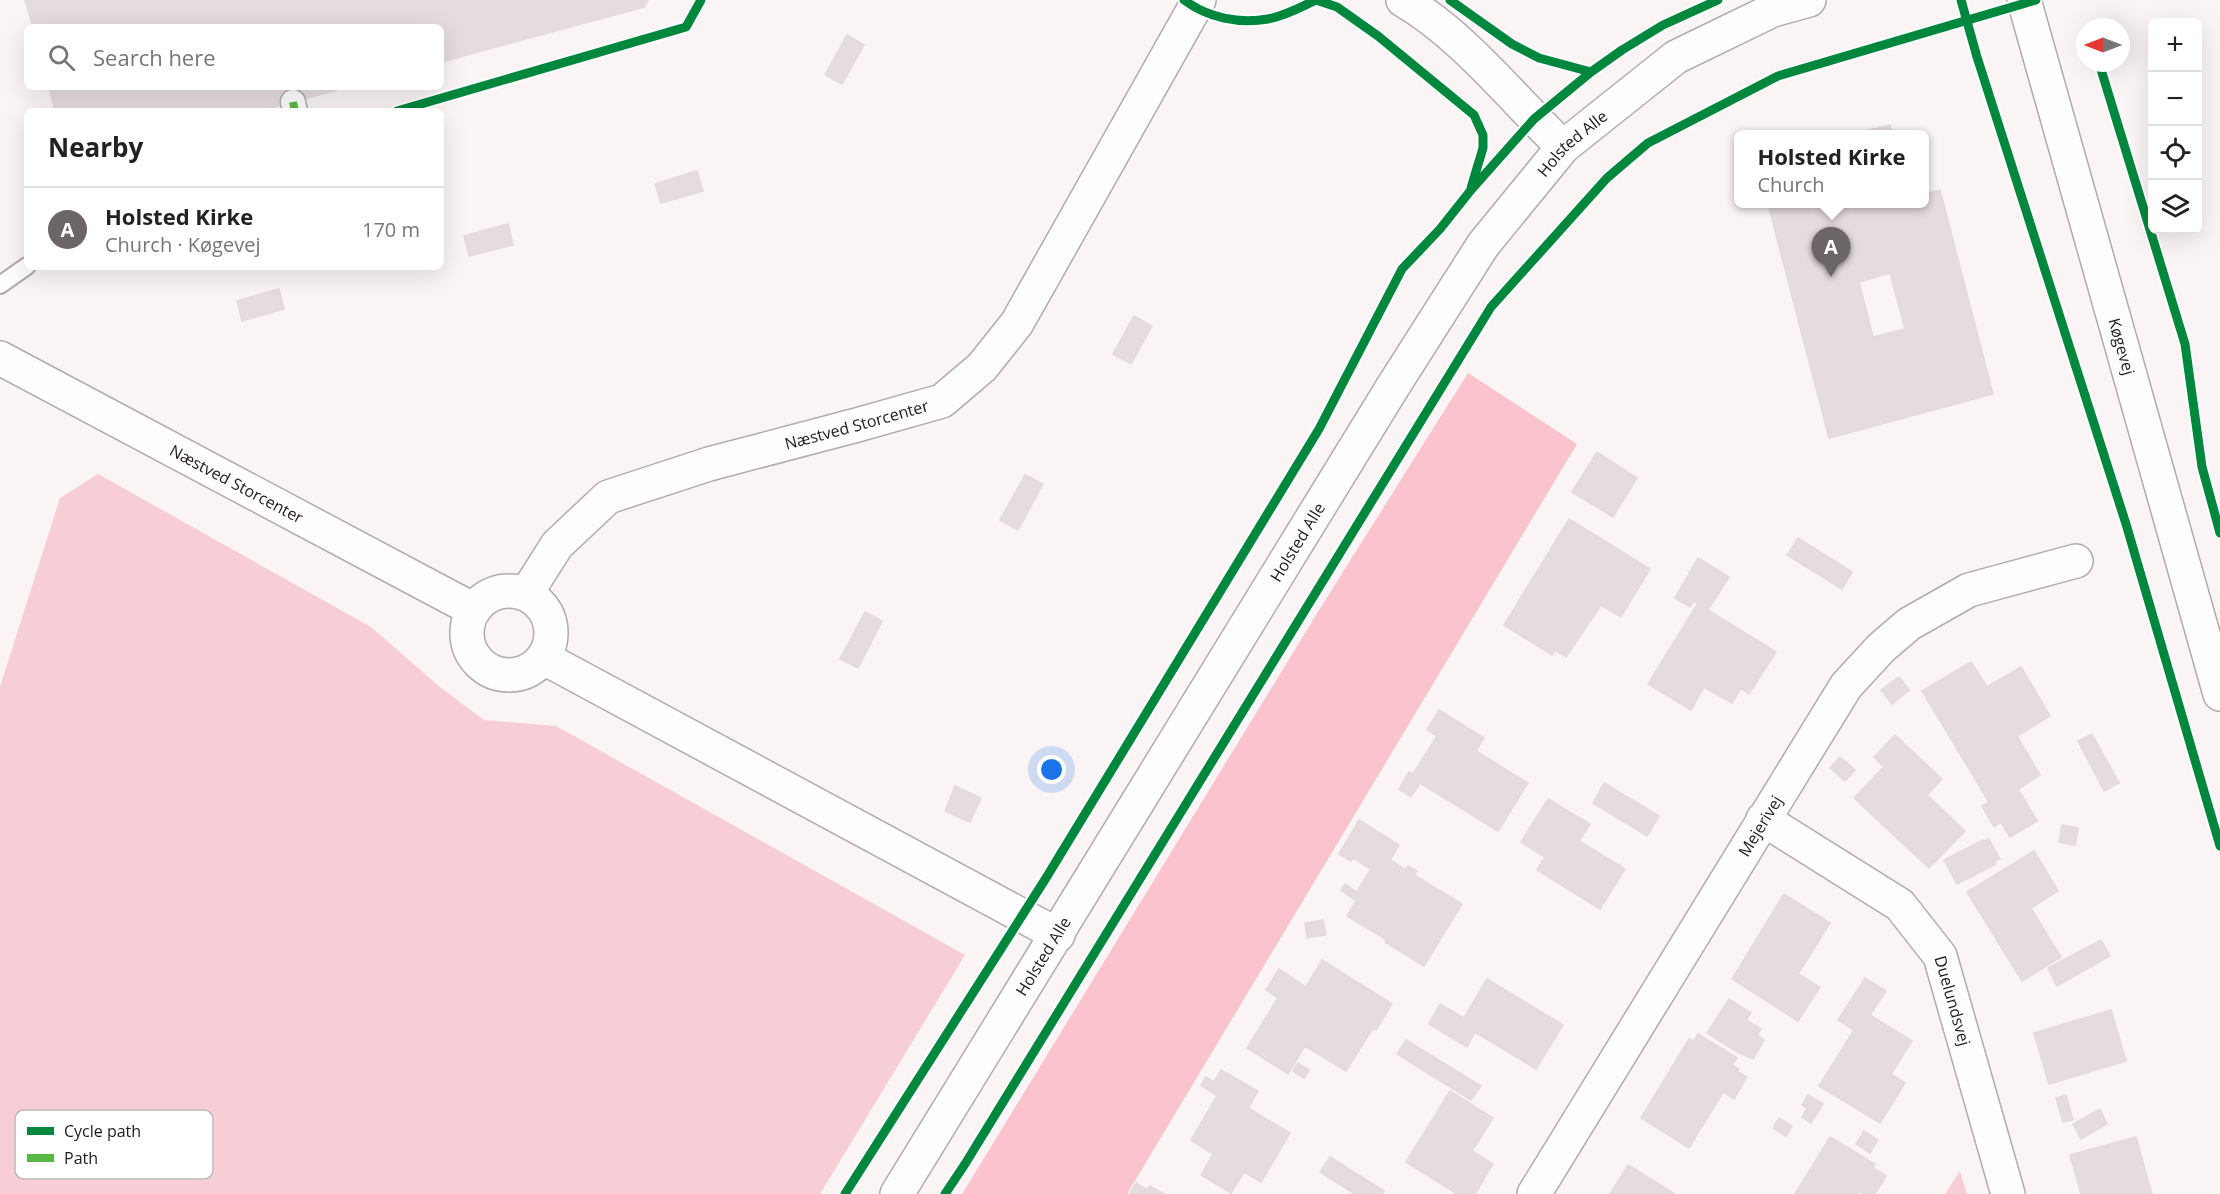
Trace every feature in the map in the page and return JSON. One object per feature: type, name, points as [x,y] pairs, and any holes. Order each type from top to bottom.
[{"type":"street","name":"Næstved Storcenter","points":[[526,594],[556,545],[608,497],[709,464],[942,401],[982,367],[1017,324],[1199,0]]},
{"type":"street","points":[[1403,0],[1440,26],[1563,147]]},
{"type":"street","name":"Holsted Alle","points":[[897,1194],[1058,935],[1414,351],[1483,245],[1563,147],[1676,57],[1773,10],[1809,0]]},
{"type":"street","name":"Køgevej","points":[[2024,0],[2220,694]]},
{"type":"street","name":"Næstved Storcenter","points":[[0,358],[474,610]]},
{"type":"street","name":"Mejerivej","points":[[1534,1194],[1846,686],[1881,648],[1909,624],[1969,590],[2076,561]]},
{"type":"street","points":[[511,590],[526,594],[536,600],[551,621],[550,646],[544,658],[534,668],[520,675],[506,676],[492,672],[480,664],[471,652],[467,638],[468,623],[474,610],[483,599],[496,592],[511,590]]},
{"type":"street","points":[[544,658],[1058,935]]},
{"type":"street","name":"Duelundsvej","points":[[1763,819],[1900,905],[1940,956],[2008,1194]]},
{"type":"lane","points":[[0,285],[24,268]]},
{"type":"shaded area","points":[[1468,373],[1577,444],[1127,1194],[962,1194],[1321,607]]},
{"type":"shaded area","points":[[98,474],[371,627],[440,687],[484,720],[556,726],[965,955],[820,1194],[0,1194],[0,687],[60,498]]},
{"type":"shaded area","points":[[1960,1171],[1967,1194],[1945,1194]]},
{"type":"building","points":[[25,0],[648,0],[644,7],[444,61],[444,24],[32,24]]},
{"type":"building","points":[[847,35],[864,45],[842,84],[825,75]]},
{"type":"building","points":[[50,90],[337,90],[271,108],[54,108]]},
{"type":"building","points":[[1890,125],[1891,130],[1870,130]]},
{"type":"building","points":[[697,171],[703,191],[661,203],[655,184]]},
{"type":"building","points":[[1940,190],[1993,394],[1829,438],[1769,208],[1929,208],[1929,193]],"holes":[[[1890,273],[1905,329],[1873,337],[1859,282]]]},
{"type":"building","points":[[508,224],[513,245],[469,256],[464,236]]},
{"type":"building","points":[[279,289],[284,309],[242,321],[237,301]]},
{"type":"building","points":[[1134,316],[1152,326],[1131,364],[1113,354]]},
{"type":"building","points":[[1597,452],[1637,478],[1613,517],[1572,492]]},
{"type":"building","points":[[1025,475],[1043,484],[1018,530],[1000,520]]},
{"type":"building","points":[[1569,519],[1650,569],[1621,617],[1601,605],[1566,657],[1555,650],[1552,655],[1504,625]]},
{"type":"building","points":[[1798,538],[1852,572],[1842,589],[1787,555]]},
{"type":"building","points":[[1698,558],[1729,577],[1708,610],[1776,652],[1749,694],[1741,688],[1732,703],[1704,687],[1691,710],[1648,684],[1698,603],[1694,601],[1690,607],[1675,598]]},
{"type":"building","points":[[865,612],[882,621],[858,668],[840,659]]},
{"type":"building","points":[[1971,662],[1987,687],[2021,667],[2050,716],[2017,736],[2040,775],[2018,789],[2037,821],[2010,837],[2001,822],[1994,827],[1982,806],[1989,802],[1922,691]]},
{"type":"building","points":[[1899,677],[1909,690],[1892,704],[1881,690]]},
{"type":"building","points":[[1439,710],[1484,738],[1476,751],[1528,783],[1498,831],[1420,783],[1411,797],[1399,789],[1409,772],[1413,774],[1437,736],[1427,730]]},
{"type":"building","points":[[2092,734],[2119,783],[2104,791],[2078,741]]},
{"type":"building","points":[[1895,735],[1942,779],[1927,795],[1965,831],[1929,868],[1854,798],[1884,767],[1874,757]]},
{"type":"building","points":[[1840,757],[1855,770],[1845,781],[1830,768]]},
{"type":"building","points":[[1604,783],[1659,816],[1647,836],[1593,803]]},
{"type":"building","points":[[955,786],[981,798],[970,822],[945,811]]},
{"type":"building","points":[[1548,799],[1590,824],[1579,841],[1625,869],[1600,909],[1537,870],[1545,857],[1521,842]]},
{"type":"building","points":[[1359,820],[1399,845],[1390,860],[1406,870],[1408,866],[1417,871],[1414,875],[1462,904],[1424,966],[1347,916],[1356,901],[1341,890],[1345,884],[1357,892],[1371,869],[1353,858],[1351,861],[1339,854]]},
{"type":"building","points":[[2062,825],[2078,828],[2075,845],[2059,842]]},
{"type":"building","points":[[1989,839],[2000,859],[1994,861],[1996,864],[1957,884],[1944,860]]},
{"type":"building","points":[[2034,851],[2058,891],[2031,908],[2061,957],[2022,981],[1967,892]]},
{"type":"building","points":[[1784,894],[1830,923],[1798,974],[1820,987],[1798,1021],[1732,979]]},
{"type":"building","points":[[1323,920],[1326,935],[1307,938],[1305,923]]},
{"type":"building","points":[[2101,940],[2110,956],[2057,986],[2048,968]]},
{"type":"building","points":[[1322,960],[1392,1004],[1376,1030],[1373,1028],[1346,1071],[1305,1046],[1288,1074],[1247,1048],[1278,998],[1266,990],[1279,969],[1306,987]]},
{"type":"building","points":[[1865,978],[1886,991],[1870,1015],[1912,1041],[1891,1074],[1905,1083],[1880,1123],[1819,1086],[1854,1030],[1838,1020]]},
{"type":"building","points":[[1487,979],[1563,1025],[1536,1069],[1475,1032],[1467,1047],[1429,1024],[1440,1004],[1464,1018]]},
{"type":"building","points":[[1729,999],[1751,1013],[1746,1020],[1761,1029],[1757,1035],[1764,1040],[1753,1059],[1707,1033]]},
{"type":"building","points":[[2111,1010],[2126,1061],[2049,1084],[2034,1033]]},
{"type":"building","points":[[1698,1034],[1737,1058],[1732,1065],[1747,1077],[1734,1099],[1723,1092],[1689,1148],[1641,1118],[1689,1039],[1694,1041]]},
{"type":"building","points":[[1406,1040],[1481,1086],[1471,1100],[1397,1054]]},
{"type":"building","points":[[1298,1063],[1309,1070],[1304,1078],[1293,1071]]},
{"type":"building","points":[[1221,1070],[1258,1091],[1248,1108],[1290,1133],[1261,1182],[1244,1172],[1231,1193],[1201,1175],[1213,1154],[1191,1140],[1217,1096],[1201,1085],[1206,1077],[1214,1082]]},
{"type":"building","points":[[1450,1091],[1493,1118],[1472,1151],[1493,1164],[1475,1194],[1457,1194],[1406,1162]]},
{"type":"building","points":[[1808,1095],[1823,1104],[1811,1123],[1802,1117],[1807,1108],[1802,1105]]},
{"type":"building","points":[[2066,1095],[2073,1120],[2063,1122],[2056,1098]]},
{"type":"building","points":[[2100,1109],[2107,1124],[2081,1139],[2073,1124]]},
{"type":"building","points":[[1779,1118],[1792,1126],[1786,1136],[1773,1128]]},
{"type":"building","points":[[1864,1131],[1878,1140],[1870,1153],[1856,1144]]},
{"type":"building","points":[[1830,1137],[1875,1164],[1873,1168],[1886,1176],[1875,1194],[1865,1194],[1859,1191],[1857,1194],[1795,1194]]},
{"type":"building","points":[[2136,1137],[2152,1194],[2081,1194],[2070,1155]]},
{"type":"building","points":[[1330,1157],[1384,1191],[1382,1194],[1355,1194],[1320,1172]]},
{"type":"building","points":[[1628,1165],[1675,1194],[1610,1194]]},
{"type":"building","points":[[1136,1183],[1147,1190],[1150,1186],[1164,1194],[1129,1194]]},
{"type":"marked path","points":[[293,102],[294,108]]},
{"type":"cycle path","points":[[407,108],[686,27],[701,0]]},
{"type":"cycle path","points":[[1184,0],[1213,15],[1246,21],[1274,18],[1316,0]]},
{"type":"cycle path","points":[[1316,0],[1337,7],[1378,36],[1474,115],[1483,135],[1483,148],[1471,188]]},
{"type":"cycle path","points":[[1450,0],[1512,44],[1539,58],[1591,72]]},
{"type":"cycle path","points":[[845,1194],[1046,878],[1319,429],[1402,269],[1440,229],[1534,119],[1591,72],[1622,50],[1663,25],[1718,0]]},
{"type":"cycle path","points":[[1961,0],[1977,57],[2126,524],[2220,846]]},
{"type":"cycle path","points":[[945,1194],[1491,307],[1607,178],[1648,143],[1778,76],[2036,0]]},
{"type":"cycle path","points":[[2102,72],[2185,344],[2202,467],[2220,533]]},
{"type":"place","name":"Holsted Kirke","points":[[1831,277]]}]
